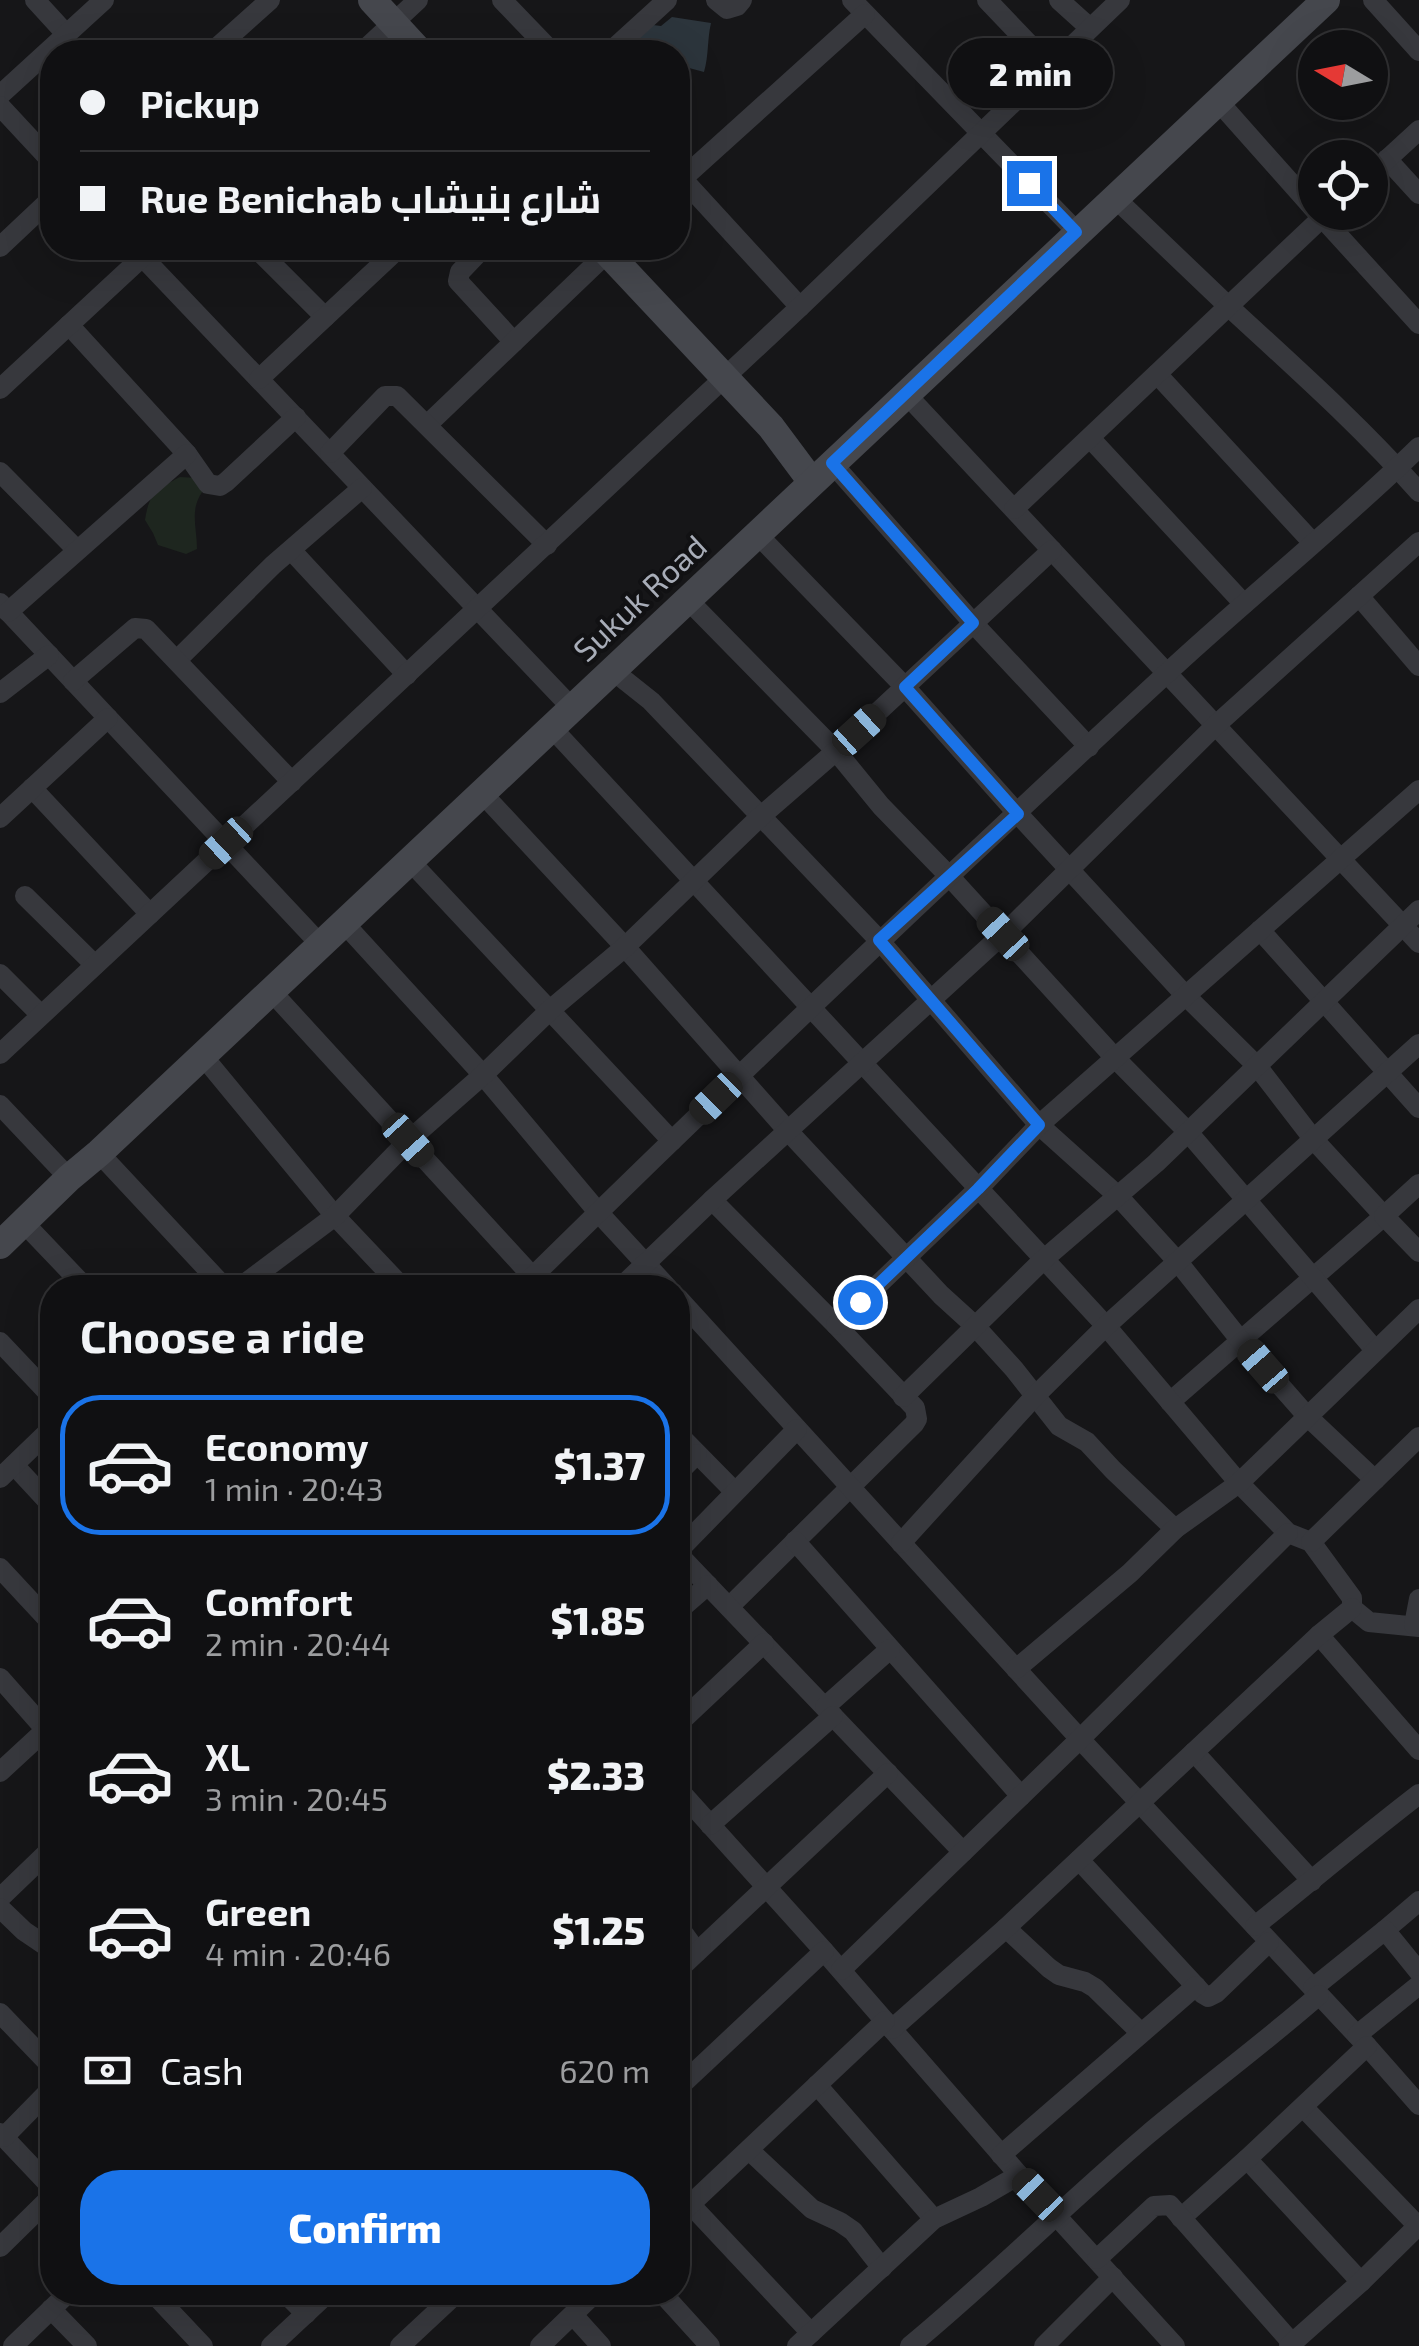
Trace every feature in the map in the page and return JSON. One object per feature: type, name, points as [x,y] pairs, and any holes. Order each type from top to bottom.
[{"type":"street","points":[[35,0],[67,34]]},
{"type":"street","points":[[60,40],[104,0]]},
{"type":"street","points":[[225,40],[270,0]]},
{"type":"street","points":[[372,0],[409,40]]},
{"type":"street","points":[[375,40],[418,0]]},
{"type":"street","points":[[502,0],[540,40]]},
{"type":"street","points":[[623,40],[667,0]]},
{"type":"street","points":[[716,0],[727,9],[742,0]]},
{"type":"street","points":[[987,0],[1051,67]]},
{"type":"street","points":[[1059,0],[1090,28]]},
{"type":"street","points":[[0,1054],[725,378],[1120,0]]},
{"type":"street","name":"Sukuk Road","points":[[0,1246],[1326,0]]},
{"type":"street","points":[[1372,0],[1419,51]]},
{"type":"street","points":[[690,168],[859,7],[1076,232]]},
{"type":"street","points":[[0,95],[40,59]]},
{"type":"street","points":[[1218,101],[1298,188]]},
{"type":"street","points":[[0,106],[40,149]]},
{"type":"street","points":[[1388,158],[1419,130]]},
{"type":"street","points":[[1388,160],[1419,194]]},
{"type":"street","points":[[690,188],[800,307]]},
{"type":"street","points":[[1115,198],[1268,340],[1419,492]]},
{"type":"street","points":[[0,247],[40,209]]},
{"type":"street","points":[[1014,510],[1304,230]]},
{"type":"street","points":[[1336,230],[1419,324]]},
{"type":"street","points":[[0,389],[132,260]]},
{"type":"street","points":[[151,260],[572,708]]},
{"type":"street","points":[[268,260],[325,317]]},
{"type":"street","points":[[259,379],[385,260]]},
{"type":"street","points":[[470,260],[460,272],[458,282],[514,342]]},
{"type":"street","points":[[427,425],[595,260]]},
{"type":"street","points":[[614,260],[771,428],[822,473],[973,623],[1089,747]]},
{"type":"street","points":[[69,325],[187,454],[208,484],[220,486],[296,418]]},
{"type":"street","points":[[1158,374],[1313,543]]},
{"type":"street","points":[[905,393],[1419,943]]},
{"type":"street","points":[[330,454],[384,396],[397,396],[547,545]]},
{"type":"street","points":[[1090,438],[1244,604]]},
{"type":"street","points":[[540,1275],[598,1212],[879,940],[1167,673],[1419,447]]},
{"type":"street","points":[[187,454],[77,550],[4,607],[320,944]]},
{"type":"street","points":[[0,472],[77,550]]},
{"type":"street","points":[[177,660],[362,488]]},
{"type":"street","points":[[757,534],[905,687],[1185,994],[1257,1066],[1314,1140],[1419,1252]]},
{"type":"street","points":[[634,1275],[1003,934],[1216,725],[1419,542]]},
{"type":"street","points":[[291,550],[407,675]]},
{"type":"street","points":[[256,1275],[334,1216],[408,1140],[625,947],[760,817],[1052,550]]},
{"type":"street","points":[[1358,596],[1419,666]]},
{"type":"street","points":[[687,599],[836,751],[880,806],[1188,1132],[1375,1350]]},
{"type":"street","points":[[73,681],[135,628],[146,629],[292,782]]},
{"type":"street","points":[[0,693],[48,655]]},
{"type":"street","points":[[612,670],[652,701],[879,940],[1039,1125],[1118,1196],[1307,1416],[1375,1480]]},
{"type":"street","points":[[0,818],[108,718]]},
{"type":"street","points":[[550,727],[1106,1326],[1239,1482],[1288,1534],[1312,1542],[1352,1598],[1352,1608],[1006,1928],[817,2085],[690,2204]]},
{"type":"street","points":[[32,788],[150,914]]},
{"type":"street","points":[[482,792],[788,1131],[1014,1369],[1058,1426],[1087,1442],[1175,1529]]},
{"type":"street","points":[[836,1325],[1039,1125],[1417,795]]},
{"type":"street","points":[[408,860],[672,1141]]},
{"type":"street","points":[[25,896],[94,965]]},
{"type":"street","points":[[903,1397],[974,1325],[1188,1132],[1419,910]]},
{"type":"street","points":[[343,922],[483,1075],[656,1275]]},
{"type":"street","points":[[1260,930],[1419,1108]]},
{"type":"street","points":[[0,974],[41,1015]]},
{"type":"street","points":[[270,991],[408,1140],[524,1275]]},
{"type":"street","points":[[901,1543],[1034,1396],[1106,1326],[1419,1044]]},
{"type":"street","points":[[202,1055],[334,1216],[391,1275]]},
{"type":"street","points":[[0,1105],[69,1178]]},
{"type":"street","points":[[99,1154],[213,1275]]},
{"type":"street","points":[[1170,1402],[1419,1184]]},
{"type":"street","points":[[712,1200],[915,1408],[917,1419],[730,1607]]},
{"type":"street","points":[[24,1223],[74,1275]]},
{"type":"street","points":[[1016,1669],[1130,1573],[1175,1529],[1239,1482],[1419,1310]]},
{"type":"street","points":[[690,1311],[1419,2105]]},
{"type":"street","points":[[0,1342],[40,1384]]},
{"type":"street","points":[[690,1539],[796,1429]]},
{"type":"street","points":[[1312,1542],[1419,1438]]},
{"type":"street","points":[[40,1439],[7,1471],[40,1497]]},
{"type":"street","points":[[690,1447],[734,1491]]},
{"type":"street","points":[[690,1461],[697,1454]]},
{"type":"street","points":[[841,1970],[1288,1534]]},
{"type":"street","points":[[796,1541],[1021,1796]]},
{"type":"street","points":[[690,1565],[964,1852]]},
{"type":"street","points":[[0,1568],[40,1611]]},
{"type":"street","points":[[690,1600],[708,1584]]},
{"type":"street","points":[[1352,1608],[1369,1622],[1416,1626],[1419,1600]]},
{"type":"street","points":[[1319,1636],[1419,1750]]},
{"type":"street","points":[[690,1713],[764,1643]]},
{"type":"street","points":[[710,1825],[890,1649]]},
{"type":"street","points":[[0,1678],[40,1718]]},
{"type":"street","points":[[0,1772],[40,1735]]},
{"type":"street","points":[[1194,1752],[1312,1881]]},
{"type":"street","points":[[690,1959],[888,1773]]},
{"type":"street","points":[[1079,1860],[1202,1994],[1212,1996],[1262,1934],[1328,1864],[1419,1794]]},
{"type":"street","points":[[690,1802],[1175,2346]]},
{"type":"street","points":[[0,1898],[40,1860]]},
{"type":"street","points":[[917,2344],[1056,2215],[1217,2078],[1260,2047],[1419,1901]]},
{"type":"street","points":[[0,1908],[40,1942]]},
{"type":"street","points":[[1006,1928],[1059,1975],[1095,1988],[1142,2033]]},
{"type":"street","points":[[1385,1930],[1419,1972]]},
{"type":"street","points":[[690,1942],[697,1952]]},
{"type":"street","points":[[690,2077],[824,1951]]},
{"type":"street","points":[[1001,2154],[1196,1986]]},
{"type":"street","points":[[1181,2218],[1303,2107],[1362,2041],[1419,1986]]},
{"type":"street","points":[[0,2012],[40,2054]]},
{"type":"street","points":[[817,2085],[934,2219]]},
{"type":"street","points":[[40,2103],[5,2146],[40,2177]]},
{"type":"street","points":[[1096,2259],[1154,2206],[1170,2205],[1291,2345],[1419,2225],[1303,2107]]},
{"type":"street","points":[[749,2150],[812,2210],[853,2231],[882,2268]]},
{"type":"street","points":[[1248,2159],[1361,2282]]},
{"type":"street","points":[[690,2216],[804,2340],[934,2219],[1019,2175]]},
{"type":"street","points":[[0,2246],[40,2208]]},
{"type":"street","points":[[1050,2344],[1113,2277]]},
{"type":"street","points":[[13,2346],[57,2305]]},
{"type":"street","points":[[165,2305],[204,2346]]},
{"type":"street","points":[[297,2305],[306,2314]]},
{"type":"street","points":[[271,2346],[315,2305]]},
{"type":"street","points":[[400,2346],[444,2305]]},
{"type":"street","points":[[540,2346],[582,2305]]},
{"type":"street","points":[[673,2305],[710,2346]]},
{"type":"street","points":[[52,2310],[87,2346]]},
{"type":"street","points":[[572,2315],[601,2346]]},
{"type":"shaded area","points":[[672,17],[711,23],[704,72],[690,68],[690,40],[633,39],[645,24],[661,26]]},
{"type":"shaded area","points":[[180,477],[197,478],[206,487],[195,510],[197,549],[186,554],[158,545],[145,520],[155,493]]},
{"type":"route","points":[[860,1302],[1039,1125],[879,940],[1018,814],[905,687],[973,623],[832,463],[1076,232],[1029,183]]}]
